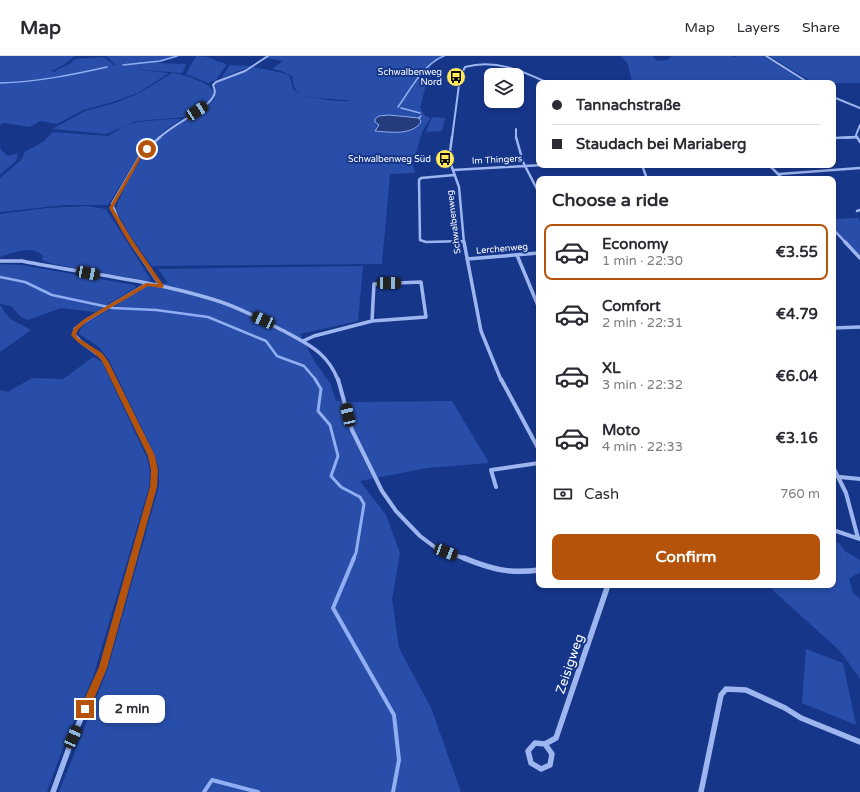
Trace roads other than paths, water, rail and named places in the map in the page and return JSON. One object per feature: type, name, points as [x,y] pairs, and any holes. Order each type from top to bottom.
[{"type":"street","points":[[162,286],[116,218],[111,208],[112,204],[140,156],[167,130],[212,100],[215,90],[213,85],[216,82],[244,71],[268,56]]},
{"type":"street","points":[[766,56],[804,80]]},
{"type":"street","name":"Schwalbenweg","points":[[536,444],[501,380],[480,331],[464,241],[459,187],[449,159],[450,141],[460,77],[465,67],[481,63],[500,64],[540,80]]},
{"type":"street","points":[[836,98],[860,108]]},
{"type":"street","points":[[860,125],[856,133],[860,142]]},
{"type":"street","points":[[516,129],[517,146],[520,158],[526,166],[536,187]]},
{"type":"street","points":[[836,138],[857,137]]},
{"type":"street","name":"Im Thingers","points":[[453,170],[536,165]]},
{"type":"street","points":[[772,168],[779,174],[860,168]]},
{"type":"street","points":[[454,175],[421,178],[418,180],[420,240],[426,242],[464,241]]},
{"type":"street","points":[[836,232],[860,258]]},
{"type":"street","name":"Lerchenweg","points":[[467,259],[536,253]]},
{"type":"street","points":[[517,255],[536,301]]},
{"type":"street","points":[[0,261],[22,261],[162,286],[216,300],[263,320],[303,341],[321,353],[334,370],[341,387],[352,430],[382,491],[396,511],[420,536],[436,548],[492,569],[524,572],[536,570]]},
{"type":"street","points":[[303,341],[314,336],[372,321],[426,317],[421,282],[374,284],[372,321]]},
{"type":"street","points":[[53,792],[73,737],[103,668],[154,487],[152,456],[105,361],[100,355],[76,339],[74,335],[76,329],[84,321],[148,284]]},
{"type":"street","points":[[836,328],[860,327]]},
{"type":"street","points":[[496,487],[491,470],[536,463]]},
{"type":"street","points":[[836,471],[840,477],[848,497],[859,538]]},
{"type":"street","points":[[840,477],[860,479]]},
{"type":"street","points":[[836,531],[859,538]]},
{"type":"street","name":"Zeisigweg","points":[[545,744],[552,754],[550,765],[541,768],[531,763],[528,751],[535,743],[545,744],[556,738],[607,588]]},
{"type":"street","points":[[701,792],[721,695],[726,689],[746,690],[785,708],[800,718],[860,742]]},
{"type":"waterway","points":[[123,65],[160,61],[177,56]]},
{"type":"waterway","points":[[398,107],[424,71],[444,56]]},
{"type":"waterway","points":[[0,83],[41,80],[107,67]]},
{"type":"waterway","points":[[401,108],[420,113]]},
{"type":"waterway","points":[[0,277],[25,282],[52,295],[113,308],[156,310],[208,317],[266,341],[277,356],[304,366],[316,380]]},
{"type":"waterway","points":[[315,379],[321,389],[318,411],[330,425],[338,456],[331,476],[341,487],[360,497],[364,504],[356,553],[353,559]]},
{"type":"waterway","points":[[354,558],[333,608],[394,715],[399,760],[393,792]]},
{"type":"waterway","points":[[204,792],[212,780],[258,792]]},
{"type":"place","name":"Schwalbenweg Nord","points":[[456,77]]},
{"type":"place","name":"Schwalbenweg Süd","points":[[445,159]]}]
